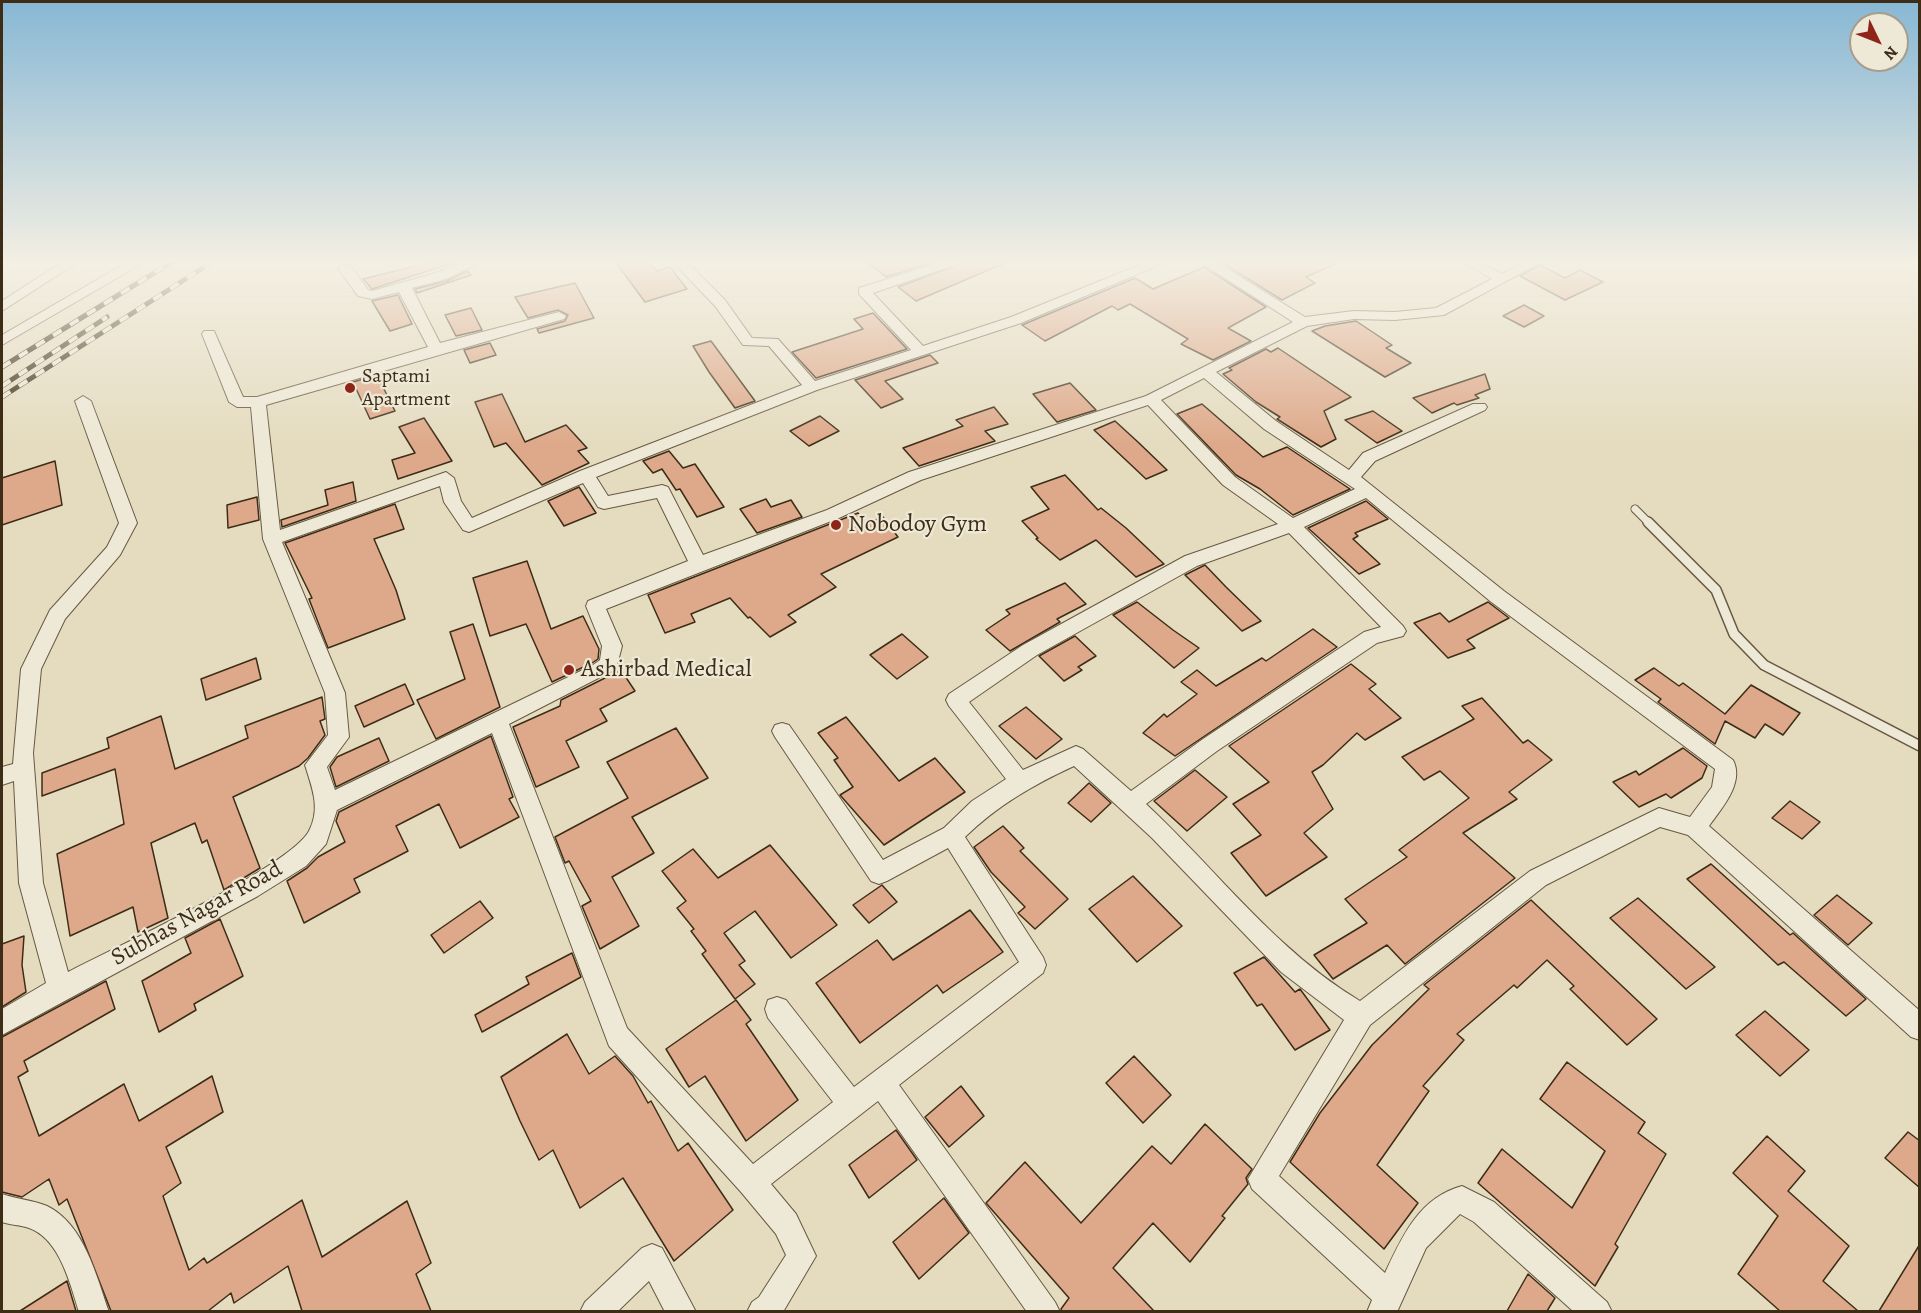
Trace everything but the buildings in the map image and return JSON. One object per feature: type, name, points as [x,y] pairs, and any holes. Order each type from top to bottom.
[{"type":"street","points":[[2,341],[36,321]]},
{"type":"street","points":[[422,321],[436,349]]},
{"type":"street","points":[[210,334],[237,402],[258,402],[436,349],[539,321]]},
{"type":"street","points":[[733,321],[748,342],[772,342],[812,387]]},
{"type":"street","points":[[892,321],[921,352]]},
{"type":"street","points":[[272,539],[446,478],[453,502],[469,526],[586,475],[812,387],[1012,321]]},
{"type":"street","points":[[258,402],[272,539],[335,693],[339,736],[316,765],[328,804],[497,719],[584,679],[609,664],[612,646],[595,606],[698,564],[833,514],[915,476],[1151,399],[1308,321]]},
{"type":"street","points":[[1205,371],[1270,424],[1368,490],[1497,596],[1726,766],[1722,790],[1695,828]]},
{"type":"street","points":[[1131,803],[1210,745],[1371,637],[1396,631],[1292,526],[1229,481],[1151,399]]},
{"type":"street","points":[[60,989],[31,883],[24,769],[31,669],[57,615],[114,551],[128,524],[83,401]]},
{"type":"street","points":[[1351,478],[1369,457],[1479,407]]},
{"type":"street","points":[[586,475],[604,503],[662,491],[698,564]]},
{"type":"street","points":[[1020,781],[956,699],[1030,650],[1191,561],[1292,526],[1368,490]]},
{"type":"street","points":[[497,719],[618,1036],[751,1182],[786,1224],[802,1256],[770,1307],[762,1311]]},
{"type":"street","points":[[782,731],[879,874],[952,835],[980,808],[1020,781],[1076,755],[1131,803],[1232,909],[1331,999],[1360,1016]]},
{"type":"street","points":[[2,776],[24,769]]},
{"type":"street","name":"Subhas Nagar Road","points":[[2,1023],[60,989],[250,889],[298,859],[318,837],[328,804]]},
{"type":"street","points":[[1597,1311],[1484,1212],[1462,1200],[1451,1203],[1416,1238],[1402,1263],[1386,1304],[1262,1179],[1360,1016],[1538,878],[1659,817],[1695,828],[1920,1028]]},
{"type":"street","points":[[751,1182],[1034,965],[952,835]]},
{"type":"street","points":[[777,1009],[851,1104]]},
{"type":"street","points":[[880,1082],[1045,1311]]},
{"type":"street","points":[[2,1208],[36,1215],[50,1223],[62,1236],[94,1311]]},
{"type":"street","points":[[595,1311],[652,1258],[681,1311]]},
{"type":"lane","points":[[1635,509],[1716,590],[1723,601],[1726,620],[1743,646],[1764,665],[1920,746]]},
{"type":"railway","points":[[2,367],[76,321]]},
{"type":"railway","points":[[2,386],[100,321]]},
{"type":"railway","points":[[2,397],[120,321]]},
{"type":"place","name":"Saptami Apartment","points":[[350,388]]},
{"type":"place","name":"Nobodoy Gym","points":[[836,525]]},
{"type":"place","name":"Ashirbad Medical","points":[[569,670]]}]
